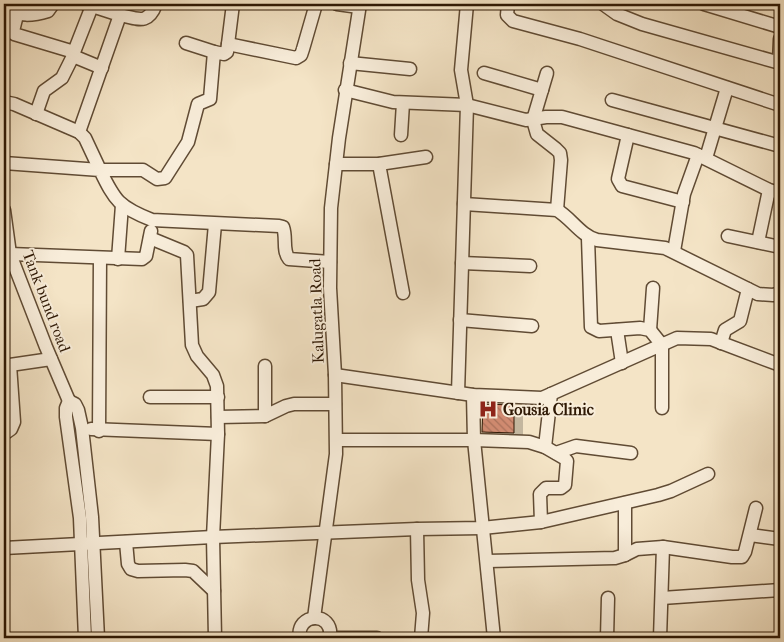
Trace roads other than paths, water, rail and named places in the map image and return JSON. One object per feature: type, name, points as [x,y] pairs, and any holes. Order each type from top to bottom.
[{"type":"street","points":[[4,10],[16,15],[41,14],[48,11],[53,4]]},
{"type":"street","points":[[36,114],[44,91],[62,78],[74,54],[89,5],[140,20],[150,16],[156,4]]},
{"type":"street","points":[[186,43],[214,52],[224,54],[227,52],[233,4]]},
{"type":"street","points":[[228,44],[296,58],[301,55],[304,49],[316,4]]},
{"type":"street","points":[[338,4],[360,5]]},
{"type":"street","points":[[458,393],[467,105],[461,70],[467,4]]},
{"type":"street","points":[[508,4],[507,15],[513,20],[580,39],[780,105]]},
{"type":"street","points":[[704,4],[780,27]]},
{"type":"street","name":"Kalugatla Road","points":[[314,618],[336,454],[330,262],[332,208],[345,90],[360,5]]},
{"type":"street","points":[[606,5],[617,14],[642,24],[780,62],[780,39]]},
{"type":"street","points":[[16,15],[14,34],[74,54],[102,68]]},
{"type":"street","points":[[79,132],[120,15]]},
{"type":"street","points":[[4,163],[100,170],[143,170],[157,179],[165,178],[188,142],[198,104],[210,99],[214,52]]},
{"type":"street","points":[[350,63],[410,69]]},
{"type":"street","points":[[484,74],[542,90]]},
{"type":"street","points":[[547,74],[533,120],[537,134],[560,153],[557,210]]},
{"type":"street","points":[[674,252],[684,194],[715,128],[727,88]]},
{"type":"street","points":[[345,90],[384,100],[467,105],[519,119],[533,120],[546,117],[562,117],[702,156],[774,192],[758,242]]},
{"type":"street","points":[[612,100],[780,146]]},
{"type":"street","points":[[4,102],[79,132],[85,138],[111,193],[122,205],[137,214],[152,220],[284,227],[286,233],[286,252],[289,259],[330,262]]},
{"type":"street","points":[[400,135],[403,102]]},
{"type":"street","points":[[628,135],[618,179],[619,184],[683,202]]},
{"type":"street","points":[[336,164],[379,164],[426,157]]},
{"type":"street","points":[[379,164],[403,293]]},
{"type":"street","points":[[464,204],[557,210],[588,238],[665,248],[748,289],[765,295],[773,295],[780,292]]},
{"type":"street","points":[[118,259],[122,205]]},
{"type":"street","name":"Tank bund road","points":[[4,210],[10,254],[69,401],[75,404],[78,410],[82,428],[87,544]]},
{"type":"street","points":[[10,254],[142,259],[146,256],[152,220]]},
{"type":"street","points":[[190,301],[203,299],[209,292],[215,224]]},
{"type":"street","points":[[728,236],[780,247]]},
{"type":"street","points":[[150,238],[187,255],[192,345],[197,356],[216,380],[218,434],[213,537],[214,638]]},
{"type":"street","points":[[588,238],[590,324],[594,330],[640,328],[650,330],[662,345],[662,408]]},
{"type":"street","points":[[99,430],[100,258]]},
{"type":"street","points":[[462,263],[530,266]]},
{"type":"street","points":[[650,330],[653,288]]},
{"type":"street","points":[[721,343],[725,330],[740,321],[748,289]]},
{"type":"street","points":[[460,320],[532,326]]},
{"type":"street","points":[[617,330],[622,363]]},
{"type":"street","points":[[335,375],[473,395],[542,398],[677,338],[711,339],[780,365]]},
{"type":"street","points":[[4,434],[11,429],[14,422],[7,365],[51,359]]},
{"type":"street","points":[[265,366],[265,416]]},
{"type":"street","points":[[550,394],[551,450]]},
{"type":"street","points":[[473,395],[474,440],[494,638]]},
{"type":"street","points":[[150,397],[218,397]]},
{"type":"street","points":[[69,401],[66,408],[66,417],[80,518],[87,544],[98,638]]},
{"type":"street","points":[[218,417],[265,416],[294,404],[335,404]]},
{"type":"street","points":[[82,428],[218,434]]},
{"type":"street","points":[[336,440],[529,442],[551,450],[567,461],[566,482],[561,488],[546,488],[542,490],[540,494],[541,522]]},
{"type":"street","points":[[551,450],[576,446],[630,453]]},
{"type":"street","points":[[4,548],[213,537],[482,528],[541,522],[671,491],[708,474]]},
{"type":"street","points":[[625,503],[625,555]]},
{"type":"street","points":[[487,561],[615,558],[637,549],[663,547],[738,558],[742,557],[745,552],[756,508]]},
{"type":"street","points":[[418,529],[418,580],[423,613],[421,638]]},
{"type":"street","points":[[750,535],[780,539]]},
{"type":"street","points":[[126,542],[128,564],[131,569],[138,571],[193,571],[214,591]]},
{"type":"street","points":[[86,638],[87,544]]},
{"type":"street","points":[[660,638],[663,547]]},
{"type":"street","points":[[662,598],[780,590]]},
{"type":"street","points":[[606,638],[608,598]]},
{"type":"street","points":[[300,638],[301,626],[309,619],[314,618],[319,618],[327,623],[331,633],[330,638],[376,638]]},
{"type":"place","name":"Gousia Clinic","points":[[488,409]]}]
